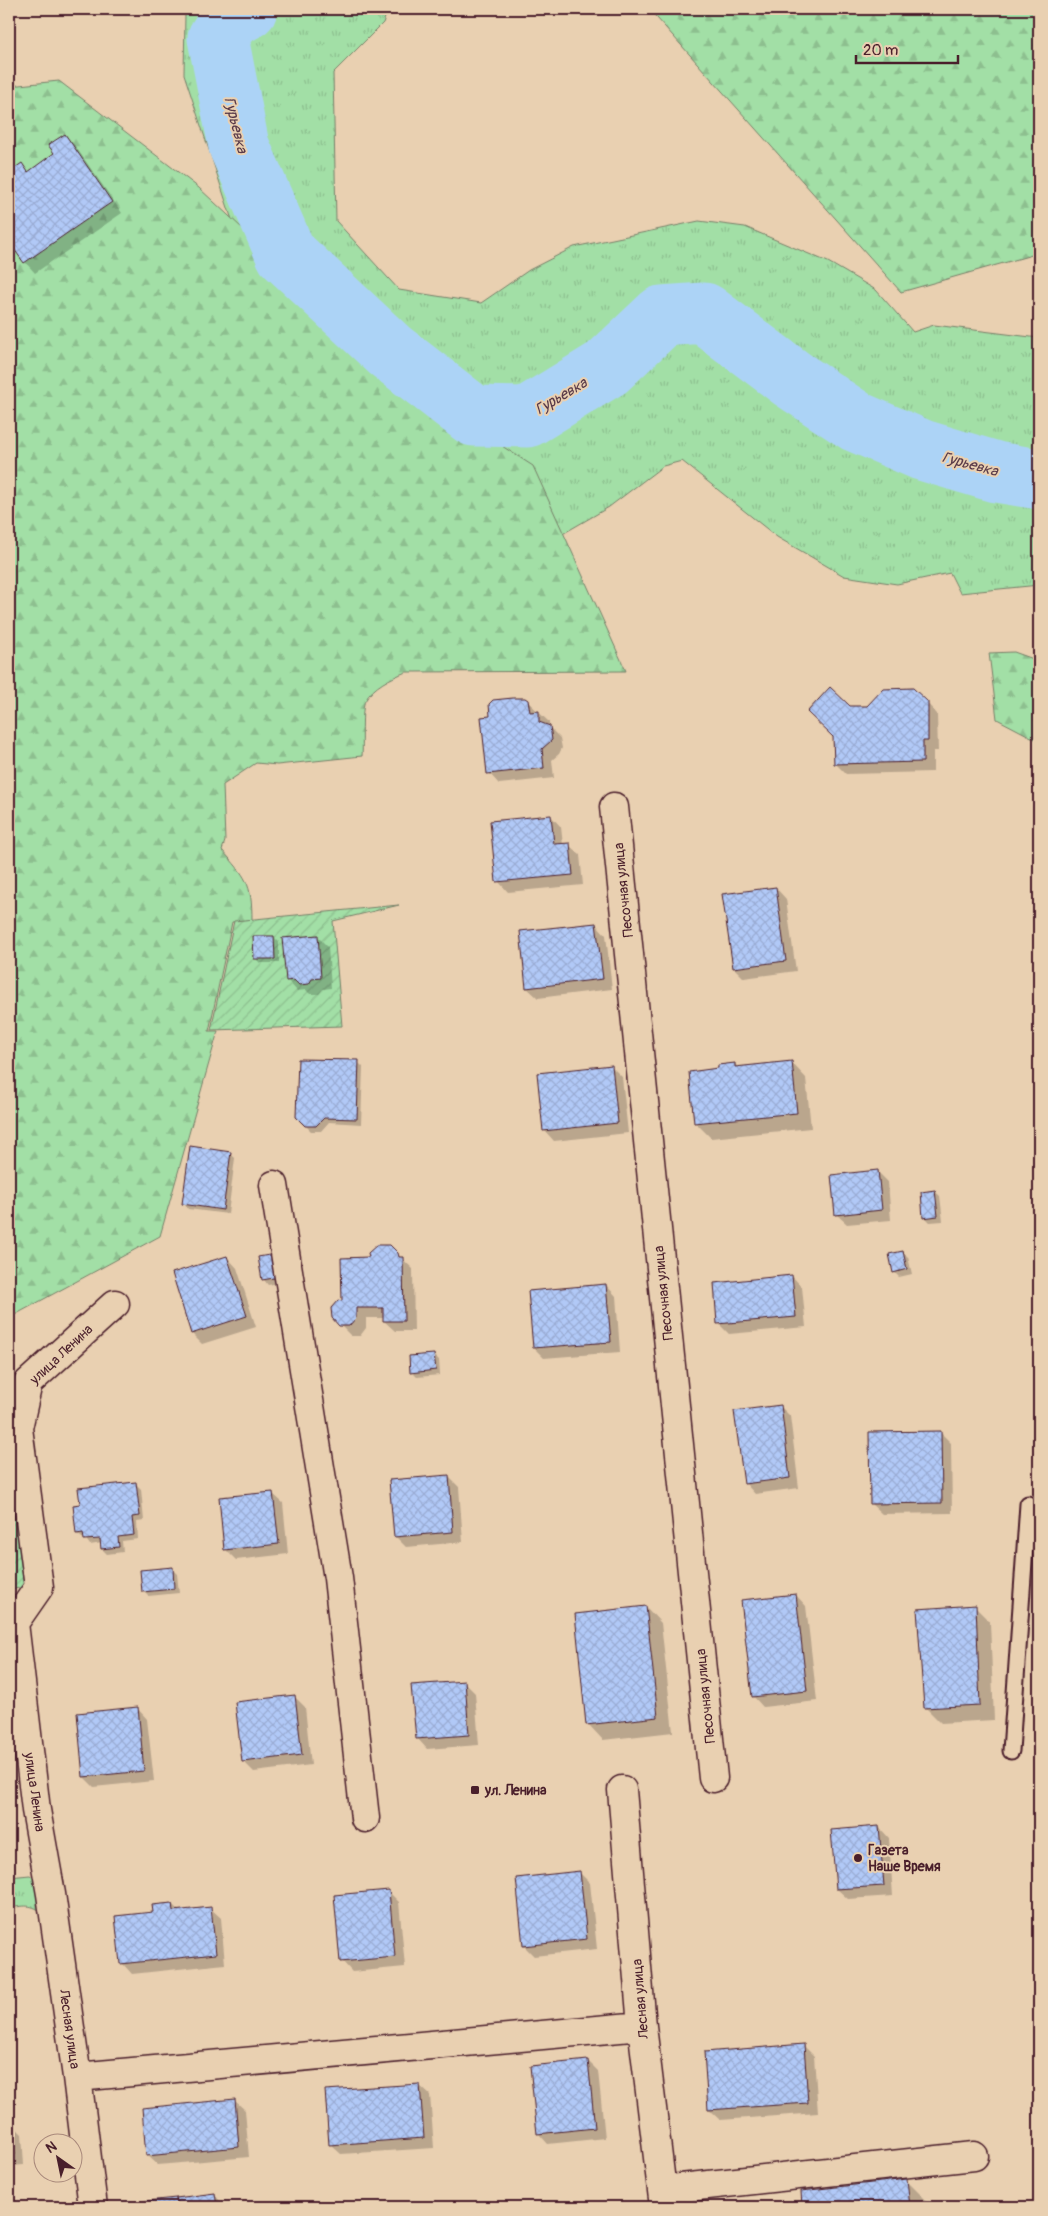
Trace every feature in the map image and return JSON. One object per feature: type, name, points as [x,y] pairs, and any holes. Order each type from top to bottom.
[{"type":"street","name":"Песочная улица","points":[[614,808],[713,1778]]},
{"type":"street","points":[[274,1185],[338,1578],[365,1818]]},
{"type":"street","name":"улица Ленина","points":[[45,1851],[36,1810],[14,1623],[40,1587],[18,1428],[28,1383],[116,1304]]},
{"type":"street","name":"Лесная улица","points":[[622,1790],[642,2026],[663,2199]]},
{"type":"street","name":"Лесная улица","points":[[45,1851],[77,2077],[91,2207]]},
{"type":"street","points":[[77,2077],[642,2026]]},
{"type":"street","points":[[663,2199],[974,2156]]},
{"type":"lane","points":[[1011,1751],[1028,1504]]},
{"type":"green space","points":[[191,9],[388,9],[383,23],[333,73],[336,221],[399,290],[481,303],[529,270],[574,247],[699,221],[745,227],[828,262],[876,290],[913,332],[934,325],[1039,338],[1039,585],[960,593],[950,573],[897,584],[844,576],[777,537],[682,461],[663,466],[609,507],[559,536],[234,226],[184,74],[185,14]]},
{"type":"green space","points":[[649,9],[1039,9],[1039,253],[901,292]]},
{"type":"green space","points":[[59,81],[199,188],[418,392],[533,466],[626,671],[406,672],[378,687],[365,701],[362,756],[277,765],[256,763],[223,785],[225,841],[222,850],[246,881],[251,897],[252,920],[232,922],[209,1031],[218,1031],[160,1236],[9,1318],[9,86]]},
{"type":"green space","points":[[1014,652],[1039,661],[1039,741],[997,719],[989,653]]},
{"type":"green space","points":[[399,905],[333,921],[342,1026],[211,1030],[234,921]]},
{"type":"green space","points":[[9,1463],[24,1587],[9,1590]]},
{"type":"green space","points":[[30,1875],[40,1883],[43,1914],[32,1907],[9,1908],[9,1877]]},
{"type":"building","points":[[65,134],[112,202],[24,263],[9,242],[9,172],[22,163],[28,172],[54,153],[48,145]]},
{"type":"building","points":[[830,687],[850,706],[867,706],[883,689],[913,688],[928,702],[928,741],[923,741],[923,762],[834,764],[833,737],[807,712]]},
{"type":"building","points":[[525,698],[528,700],[530,712],[539,711],[539,722],[550,726],[552,740],[542,749],[544,768],[487,774],[481,717],[490,716],[489,704],[493,700]]},
{"type":"building","points":[[551,815],[554,844],[570,843],[573,875],[496,882],[490,821]]},
{"type":"building","points":[[776,887],[786,961],[733,968],[722,894]]},
{"type":"building","points":[[596,923],[603,979],[526,988],[520,931]]},
{"type":"building","points":[[318,935],[321,978],[312,979],[309,984],[299,985],[294,980],[286,981],[282,938]]},
{"type":"building","points":[[253,936],[274,936],[275,959],[254,959]]},
{"type":"building","points":[[298,1059],[359,1060],[357,1119],[324,1118],[316,1126],[305,1126],[296,1117]]},
{"type":"building","points":[[792,1061],[797,1113],[694,1123],[689,1072],[718,1068],[718,1065],[735,1063],[735,1067]]},
{"type":"building","points":[[612,1065],[618,1123],[543,1131],[537,1073]]},
{"type":"building","points":[[190,1146],[231,1152],[223,1210],[182,1204]]},
{"type":"building","points":[[878,1170],[882,1210],[835,1215],[831,1175]]},
{"type":"building","points":[[935,1190],[938,1216],[923,1218],[921,1192]]},
{"type":"building","points":[[377,1245],[390,1245],[398,1253],[399,1257],[403,1257],[404,1321],[383,1321],[383,1308],[356,1308],[356,1318],[349,1326],[339,1326],[332,1318],[331,1308],[338,1300],[342,1301],[341,1258],[369,1257],[368,1253]]},
{"type":"building","points":[[903,1251],[907,1269],[893,1273],[889,1254]]},
{"type":"building","points":[[275,1254],[280,1277],[262,1280],[258,1257]]},
{"type":"building","points":[[227,1256],[247,1316],[191,1334],[172,1273]]},
{"type":"building","points":[[792,1275],[796,1317],[717,1324],[714,1283]]},
{"type":"building","points":[[606,1284],[611,1342],[533,1348],[528,1291]]},
{"type":"building","points":[[434,1354],[436,1370],[410,1373],[409,1356]]},
{"type":"building","points":[[781,1405],[790,1478],[744,1484],[734,1411]]},
{"type":"building","points":[[941,1431],[942,1503],[870,1504],[869,1432]]},
{"type":"building","points":[[449,1475],[453,1532],[394,1537],[389,1480]]},
{"type":"building","points":[[136,1482],[140,1516],[132,1517],[134,1535],[118,1537],[119,1547],[101,1549],[100,1539],[84,1540],[83,1533],[76,1534],[73,1505],[80,1504],[78,1488]]},
{"type":"building","points":[[273,1492],[279,1544],[224,1550],[219,1497]]},
{"type":"building","points":[[173,1567],[174,1589],[142,1592],[140,1570]]},
{"type":"building","points":[[796,1594],[807,1691],[752,1697],[741,1600]]},
{"type":"building","points":[[976,1605],[980,1705],[924,1708],[917,1609]]},
{"type":"building","points":[[646,1606],[658,1717],[586,1725],[575,1614]]},
{"type":"building","points":[[465,1681],[469,1735],[416,1739],[411,1685]]},
{"type":"building","points":[[295,1695],[302,1755],[242,1762],[235,1702]]},
{"type":"building","points":[[138,1707],[144,1771],[83,1777],[77,1713]]},
{"type":"building","name":"Газета Наше Время","points":[[879,1826],[884,1886],[836,1889],[831,1830]]},
{"type":"building","points":[[580,1871],[587,1939],[523,1946],[516,1878]]},
{"type":"building","points":[[389,1890],[395,1957],[340,1962],[334,1895]]},
{"type":"building","points":[[172,1903],[173,1911],[211,1907],[216,1954],[120,1964],[115,1916],[153,1912],[152,1905]]},
{"type":"building","points":[[804,2044],[808,2103],[708,2110],[704,2052]]},
{"type":"building","points":[[588,2060],[595,2128],[537,2134],[530,2066]]},
{"type":"building","points":[[420,2084],[424,2138],[329,2145],[325,2090]]},
{"type":"building","points":[[235,2099],[239,2147],[146,2156],[142,2108]]},
{"type":"building","points":[[9,2122],[12,2122],[15,2155],[9,2155]]},
{"type":"building","points":[[907,2179],[910,2207],[802,2207],[801,2191]]},
{"type":"building","points":[[215,2193],[217,2207],[177,2207],[176,2198]]},
{"type":"building","points":[[176,2198],[177,2207],[138,2207],[137,2202]]},
{"type":"waterway","name":"Гурьевка","points":[[247,9],[232,17],[218,38],[239,146],[286,254],[390,351],[474,416],[527,417],[607,368],[662,316],[704,313],[792,379],[857,422],[922,450],[996,472],[1039,479]]},
{"type":"place","name":"ул. Ленина","points":[[475,1790]]},
{"type":"place","name":"Газета Наше Время","points":[[858,1858]]}]
